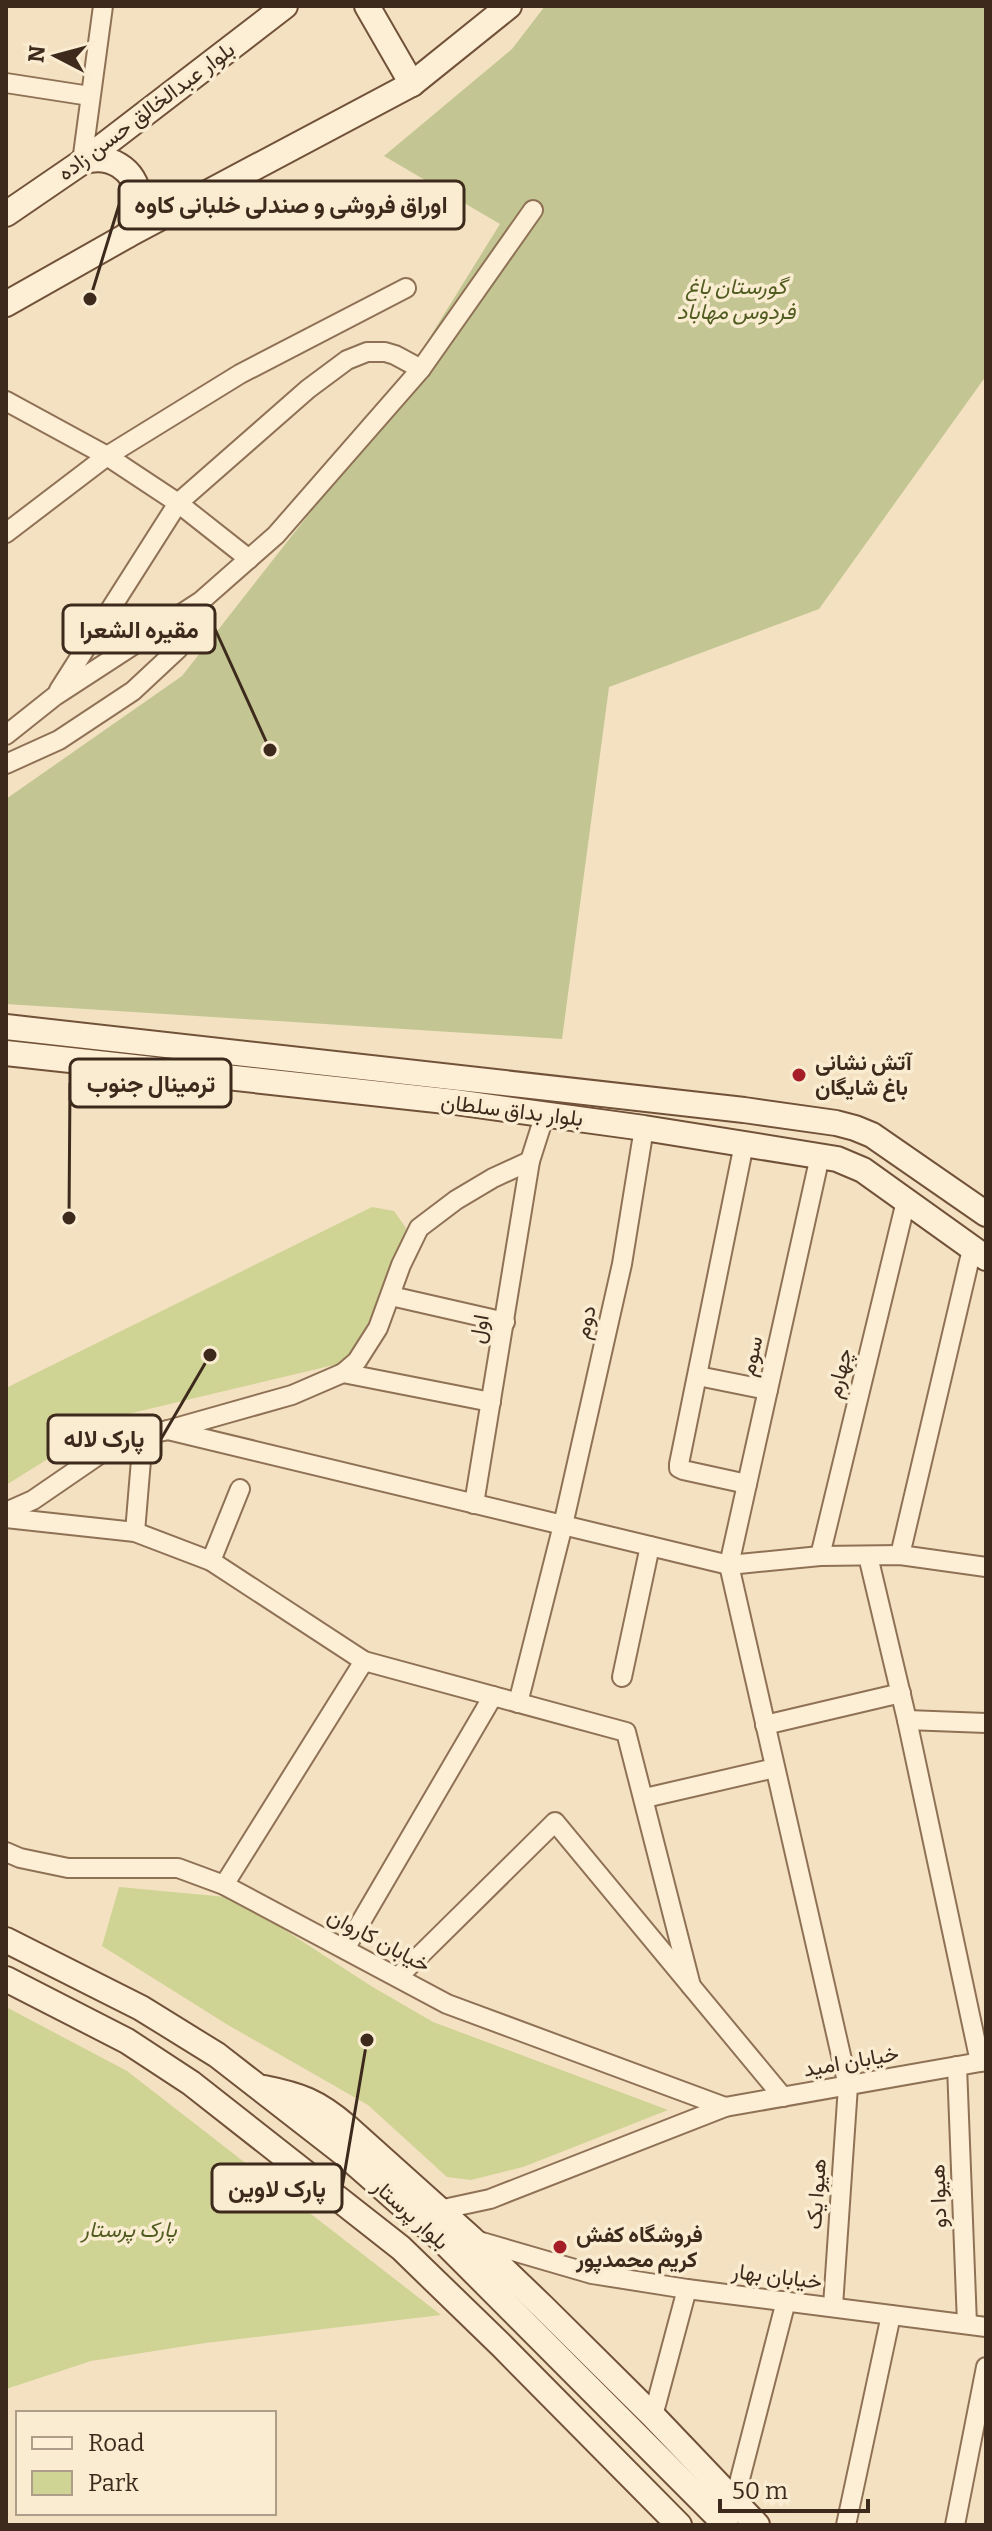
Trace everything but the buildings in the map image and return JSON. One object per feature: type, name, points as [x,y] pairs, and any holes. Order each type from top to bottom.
[{"type":"main road","name":"بلوار عبدالخالق حسن زاده","points":[[6,214],[82,162],[285,6]]},
{"type":"main road","points":[[367,6],[405,88]]},
{"type":"main road","points":[[6,304],[128,235],[405,88],[509,6]]},
{"type":"main road","points":[[82,162],[94,158],[105,159],[119,164],[130,174],[140,199],[128,235]]},
{"type":"main road","name":"بلوار بداق سلطان","points":[[6,1027],[836,1123],[872,1135],[986,1214]]},
{"type":"main road","name":"بلوار بداق سلطان","points":[[6,1053],[455,1102],[820,1156],[850,1163],[979,1253]]},
{"type":"main road","points":[[725,1108],[737,1114],[741,1128],[736,1137],[743,1144],[756,1140],[754,1128],[760,1118],[770,1113]]},
{"type":"main road","name":"بلوار پرستار","points":[[6,1940],[141,2008],[217,2055],[260,2087],[343,2153],[442,2240],[730,2514]]},
{"type":"main road","name":"بلوار پرستار","points":[[6,1979],[127,2041],[191,2083],[401,2248],[679,2525]]},
{"type":"main road","points":[[260,2087],[296,2095],[326,2109],[472,2239],[653,2416],[730,2514],[757,2525]]},
{"type":"street","points":[[82,162],[103,6]]},
{"type":"street","points":[[6,83],[90,96]]},
{"type":"street","points":[[6,735],[55,696],[201,601],[276,535],[421,369],[533,210]]},
{"type":"street","points":[[6,533],[107,456],[240,374],[406,288]]},
{"type":"street","points":[[55,696],[178,503],[308,389],[347,360],[367,352],[385,352],[421,369]]},
{"type":"street","points":[[6,401],[107,456],[178,503],[249,559]]},
{"type":"street","points":[[6,764],[59,740],[133,691],[178,649],[201,601]]},
{"type":"street","name":"اول","points":[[474,1504],[530,1161],[545,1114]]},
{"type":"street","name":"دوم","points":[[518,1703],[563,1525],[622,1264],[644,1128]]},
{"type":"street","points":[[743,1144],[679,1468],[747,1484]]},
{"type":"street","name":"سوم","points":[[729,1565],[820,1156]]},
{"type":"street","points":[[6,1512],[33,1500],[119,1441],[292,1395],[343,1373],[357,1361],[378,1328],[401,1265],[419,1228],[481,1185],[530,1161]]},
{"type":"street","name":"چهارم","points":[[820,1556],[906,1201]]},
{"type":"street","points":[[900,1555],[979,1253]]},
{"type":"street","points":[[391,1296],[505,1322]]},
{"type":"street","points":[[343,1373],[491,1402]]},
{"type":"street","points":[[698,1376],[768,1390]]},
{"type":"street","points":[[168,1430],[729,1565],[820,1556],[900,1555],[986,1567]]},
{"type":"street","points":[[135,1532],[143,1436]]},
{"type":"street","points":[[211,1561],[240,1489]]},
{"type":"street","points":[[6,1518],[135,1532],[211,1561],[364,1661],[626,1732],[691,1986]]},
{"type":"street","points":[[622,1677],[650,1546]]},
{"type":"street","points":[[868,1556],[983,2062]]},
{"type":"street","name":"هیوا یک","points":[[729,1565],[848,2086],[833,2306]]},
{"type":"street","points":[[224,1885],[364,1661]]},
{"type":"street","points":[[765,1725],[901,1693]]},
{"type":"street","points":[[345,1949],[493,1696]]},
{"type":"street","points":[[907,1720],[986,1723]]},
{"type":"street","points":[[645,1798],[775,1768]]},
{"type":"street","points":[[398,1977],[555,1822],[783,2097]]},
{"type":"street","name":"خیابان کاروان","points":[[6,1852],[68,1868],[178,1868],[224,1885],[447,2004],[725,2107]]},
{"type":"street","name":"خیابان امید","points":[[439,2210],[490,2199],[725,2107],[983,2062]]},
{"type":"street","name":"هیوا دو","points":[[957,2066],[976,2325]]},
{"type":"street","name":"خیابان بهار","points":[[472,2239],[592,2274],[976,2325]]},
{"type":"street","points":[[653,2416],[687,2289]]},
{"type":"street","points":[[730,2514],[786,2301]]},
{"type":"street","points":[[846,2525],[891,2315]]},
{"type":"street","points":[[955,2525],[986,2367]]},
{"type":"green space","name":"گورستان باغ فردوس مهاباد","points":[[545,6],[986,6],[986,376],[819,609],[609,687],[562,1039],[6,1004],[6,799],[182,676],[363,445],[500,224],[384,156],[512,49]]},
{"type":"green space","points":[[372,1207],[394,1211],[406,1228],[404,1243],[358,1346],[338,1364],[115,1417],[6,1485],[6,1388]]},
{"type":"green space","points":[[119,1887],[226,1897],[274,1923],[433,2022],[668,2110],[523,2167],[471,2180],[447,2177],[368,2105],[228,2025],[102,1946]]},
{"type":"green space","name":"پارک پرستار","points":[[6,2007],[127,2071],[441,2315],[205,2343],[91,2361],[6,2389]]},
{"type":"place","name":"اوراق فروشی و صندلی خلبانی کاوه","points":[[90,299]]},
{"type":"place","name":"مقیره الشعرا","points":[[270,750]]},
{"type":"place","name":"آتش نشانی باغ شایگان","points":[[799,1075]]},
{"type":"place","name":"ترمینال جنوب","points":[[69,1218]]},
{"type":"place","name":"پارک لاله","points":[[210,1355]]},
{"type":"place","name":"پارک لاوین","points":[[367,2040]]},
{"type":"place","name":"فروشگاه کفش کریم محمدپور","points":[[560,2247]]}]
